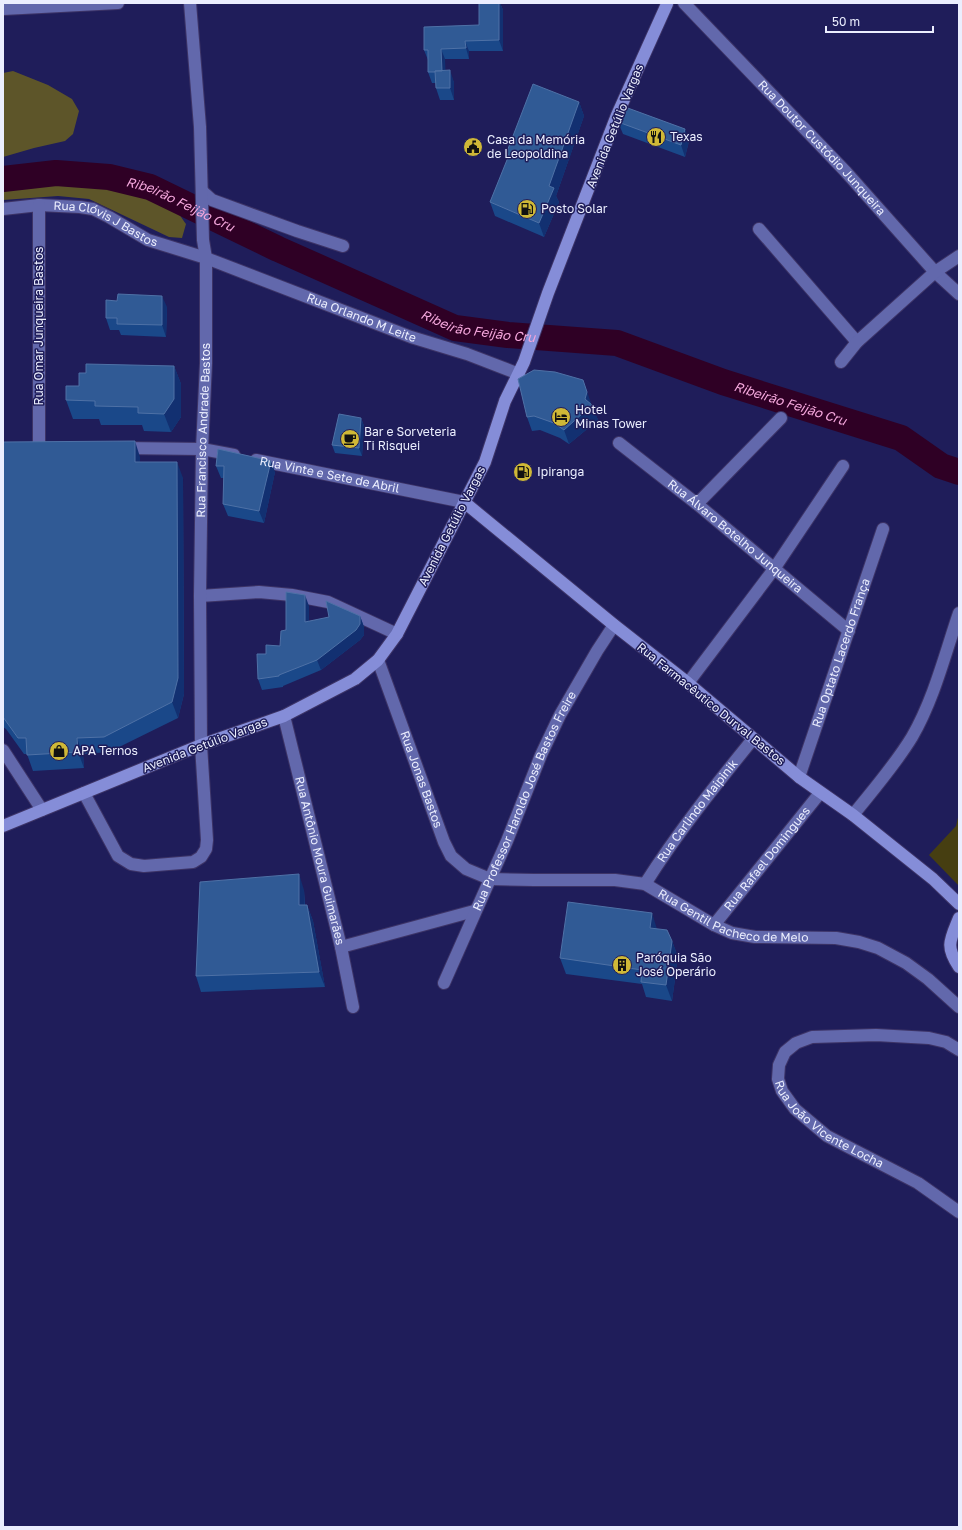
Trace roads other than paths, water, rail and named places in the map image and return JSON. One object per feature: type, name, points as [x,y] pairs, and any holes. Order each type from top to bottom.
[{"type":"main road","name":"Avenida Getúlio Vargas","points":[[3,826],[201,745],[284,716],[355,679],[378,660],[397,634],[485,462],[505,401],[524,362],[548,293],[617,115],[670,3]]},
{"type":"main road","name":"Rua Farmacêutico Durval Bastos","points":[[464,502],[614,625],[688,683],[800,777],[820,793],[853,815],[933,880],[959,904]]},
{"type":"main road","points":[[959,918],[951,937],[949,947],[953,958],[959,967]]},
{"type":"street","points":[[3,9],[118,3]]},
{"type":"street","name":"Rua Francisco Andrade Bastos","points":[[84,793],[118,856],[123,861],[144,866],[193,862],[201,857],[206,849],[207,840],[201,745],[200,596],[202,449],[206,363],[206,258],[203,240],[200,127],[190,3]]},
{"type":"street","name":"Rua Doutor Custódio Junqueira","points":[[684,3],[846,172],[935,272],[959,294]]},
{"type":"street","points":[[202,196],[297,231],[343,246]]},
{"type":"street","name":"Rua Clóvis J Bastos","points":[[3,209],[39,206],[80,207],[93,209],[148,240],[206,258]]},
{"type":"street","name":"Rua Omar Junqueira Bastos","points":[[39,206],[39,447]]},
{"type":"street","points":[[758,229],[857,342]]},
{"type":"street","points":[[841,362],[857,342],[935,272],[959,256]]},
{"type":"street","name":"Rua Orlando M Leite","points":[[206,258],[411,337],[467,354],[519,374]]},
{"type":"street","points":[[697,504],[781,418]]},
{"type":"street","name":"Rua Álvaro Botelho Junqueira","points":[[619,443],[697,504],[849,631]]},
{"type":"street","points":[[24,447],[54,447]]},
{"type":"street","name":"Rua Vinte e Sete de Abril","points":[[109,448],[202,449],[464,502]]},
{"type":"street","points":[[688,683],[774,569],[844,466]]},
{"type":"street","name":"Rua Optato Lacerdo França","points":[[800,777],[883,529]]},
{"type":"street","points":[[200,596],[259,592],[292,595],[328,602],[397,634]]},
{"type":"street","points":[[853,815],[892,765],[912,736],[929,702],[959,613]]},
{"type":"street","name":"Rua Professor Haroldo José Bastos Freire","points":[[444,983],[474,912],[507,841],[541,755],[554,728],[597,651],[614,625]]},
{"type":"street","name":"Rua Jonas Bastos","points":[[378,660],[444,842],[451,856],[466,869],[490,879]]},
{"type":"street","name":"Rua Antônio Moura Guimarães","points":[[284,716],[341,946],[353,1007]]},
{"type":"street","name":"Rua Carlindo Maipinik","points":[[645,884],[666,850],[697,808],[753,739]]},
{"type":"street","points":[[3,750],[42,810]]},
{"type":"street","name":"Rua Rafael Domingues","points":[[714,924],[820,793]]},
{"type":"street","name":"Rua Gentil Pacheco de Melo","points":[[490,879],[614,880],[645,884],[732,933],[755,937],[836,938],[859,942],[878,948],[906,963],[928,979],[959,1007]]},
{"type":"street","points":[[341,946],[474,912]]},
{"type":"street","name":"Rua João Vicente Locha","points":[[959,1050],[946,1042],[929,1038],[876,1035],[812,1037],[796,1043],[785,1052],[779,1065],[778,1079],[782,1091],[795,1109],[827,1136],[918,1183],[959,1212]]},
{"type":"waterway","name":"Ribeirão Feijão Cru","points":[[3,179],[56,173],[109,177],[150,187],[278,249],[455,328],[508,335],[617,343],[723,382],[901,438],[941,466],[959,472]]},
{"type":"place","name":"Texas","points":[[656,137]]},
{"type":"place","name":"Casa da Memória de Leopoldina","points":[[473,147]]},
{"type":"place","name":"Posto Solar","points":[[527,209]]},
{"type":"place","name":"Hotel Minas Tower","points":[[561,417]]},
{"type":"place","name":"Bar e Sorveteria Ti Risquei","points":[[350,439]]},
{"type":"place","name":"Ipiranga","points":[[523,472]]},
{"type":"place","name":"APA Ternos","points":[[59,751]]},
{"type":"place","name":"Paróquia São José Operário","points":[[622,965]]}]
